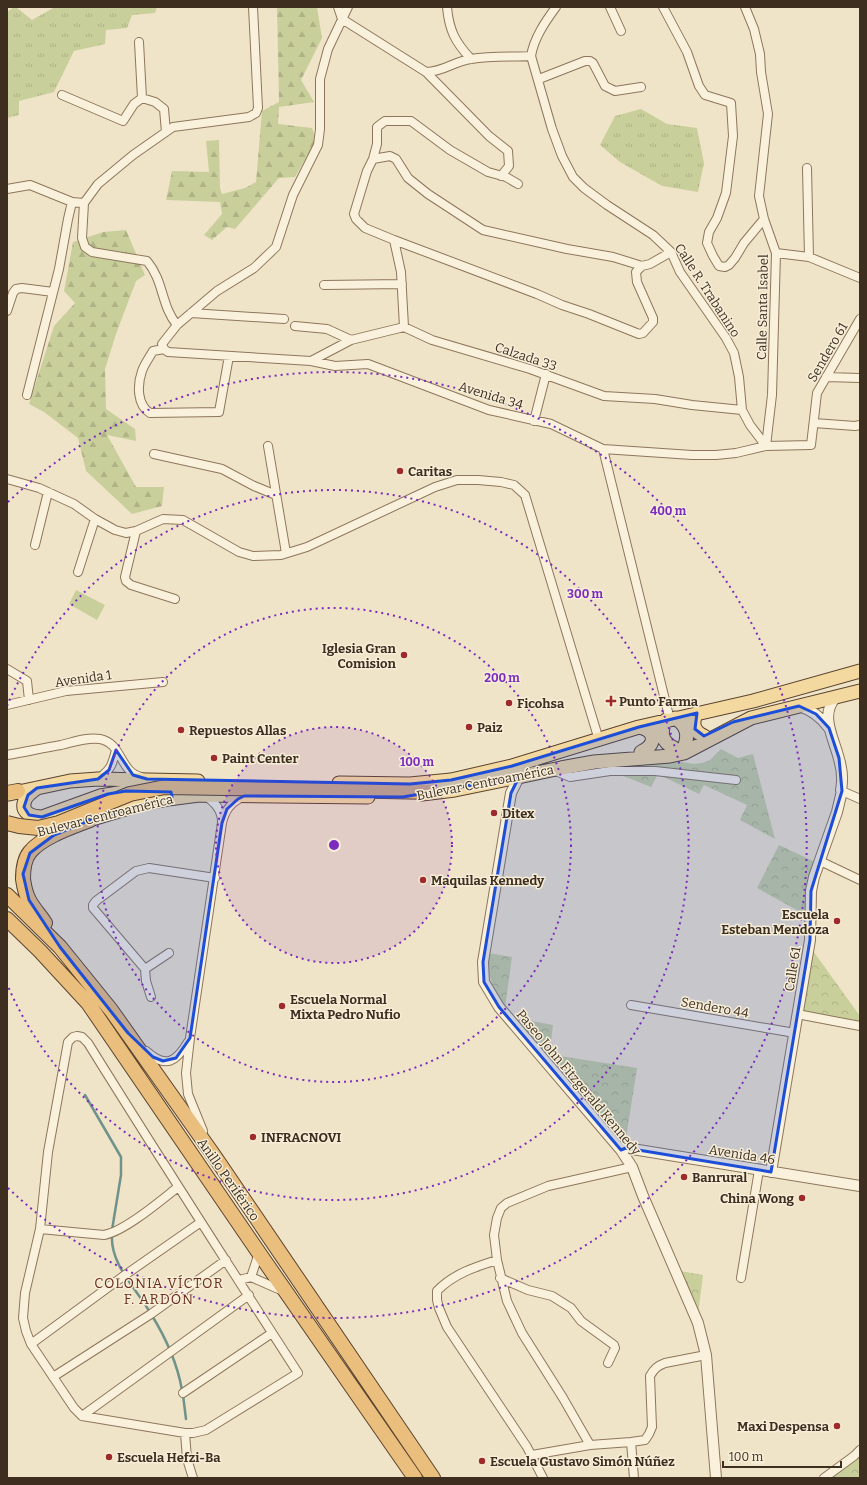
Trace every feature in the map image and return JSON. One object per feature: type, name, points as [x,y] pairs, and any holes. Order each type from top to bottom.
[{"type":"highway","points":[[7,823],[38,828],[65,820],[130,794],[165,787],[432,792]]},
{"type":"highway","points":[[60,947],[42,917],[29,900],[24,887],[23,874],[25,863],[30,853],[40,844],[54,835],[90,820]]},
{"type":"highway","name":"Anillo Periférico","points":[[7,895],[60,947],[128,1033],[215,1157],[434,1478]]},
{"type":"highway","name":"Anillo Periférico","points":[[7,919],[40,951],[88,1003],[286,1293],[415,1478]]},
{"type":"main road","name":"Bulevar Centroamérica","points":[[11,793],[70,781],[98,779],[395,784],[451,780],[512,766],[638,727],[753,701],[860,671]]},
{"type":"main road","name":"Bulevar Centroamérica","points":[[7,830],[36,833],[90,820],[138,805],[168,799],[202,795],[403,797],[432,792],[448,792],[594,762],[684,754],[751,718],[860,691]]},
{"type":"main road","points":[[697,714],[694,718],[695,730],[704,736]]},
{"type":"main road","points":[[511,779],[526,772],[558,764],[679,746],[733,722],[751,718]]},
{"type":"main road","points":[[670,719],[685,726],[687,732],[679,746],[668,745],[662,733],[663,726],[670,719]]},
{"type":"main road","points":[[638,727],[646,728],[652,734],[652,742],[648,749],[641,752]]},
{"type":"main road","points":[[37,788],[28,795],[25,800],[24,807],[29,815],[33,817],[42,817],[100,796],[126,791],[177,792],[202,795]]},
{"type":"street","points":[[177,325],[170,318],[166,308],[164,296],[154,270],[147,261],[92,252],[85,247],[82,238],[84,203],[98,184],[133,155],[173,127],[250,117],[256,113],[258,108],[253,7]]},
{"type":"street","points":[[338,7],[342,19],[426,72],[483,131],[508,151],[509,166],[501,176]]},
{"type":"street","points":[[229,356],[219,412],[150,413],[143,409],[139,396],[139,384],[142,372],[153,351],[164,349],[162,344],[177,325],[216,291],[254,268],[276,247],[293,195],[318,145],[320,129],[320,79],[328,49],[348,7]]},
{"type":"street","points":[[447,7],[448,21],[451,31],[471,59]]},
{"type":"street","points":[[426,72],[439,72],[460,62],[471,59],[531,56],[532,48],[544,23],[556,7]]},
{"type":"street","points":[[610,7],[621,31]]},
{"type":"street","points":[[663,7],[687,52],[699,86],[705,94],[731,103],[732,136],[726,193],[718,218],[709,232],[707,243],[719,266],[725,267],[729,265],[744,243],[764,219]]},
{"type":"street","name":"Calle Santa Isabel","points":[[745,7],[754,29],[760,54],[761,72],[768,114],[759,196],[764,219],[776,253],[772,395],[766,446]]},
{"type":"street","points":[[139,42],[142,98]]},
{"type":"street","name":"Calle R. Trabanino","points":[[531,56],[555,136],[562,156],[573,177],[584,188],[607,205],[653,235],[670,252],[680,272],[726,338],[734,353],[739,377],[742,410],[750,425],[766,446]]},
{"type":"street","points":[[539,79],[585,61],[590,61],[593,63],[605,86],[615,91],[641,87]]},
{"type":"street","points":[[62,95],[123,121],[134,104],[142,98]]},
{"type":"street","points":[[142,98],[155,102],[164,109],[166,132]]},
{"type":"street","points":[[518,184],[488,172],[450,150],[411,121],[385,121],[377,127],[377,144],[354,214],[356,219],[365,228],[639,334],[643,333],[654,322],[638,282],[636,272],[642,266],[650,264],[670,252]]},
{"type":"street","points":[[373,159],[390,156],[396,159],[408,178],[428,194],[483,230],[567,249],[613,257],[642,266]]},
{"type":"street","points":[[807,168],[809,257]]},
{"type":"street","points":[[7,189],[30,185],[72,202],[84,203]]},
{"type":"street","points":[[27,395],[59,269],[72,202]]},
{"type":"street","points":[[311,361],[351,340],[404,327],[402,284],[394,240]]},
{"type":"street","points":[[776,253],[809,257],[860,278]]},
{"type":"street","points":[[324,285],[402,284]]},
{"type":"street","points":[[7,310],[16,289],[22,288],[53,292]]},
{"type":"street","points":[[191,313],[284,319]]},
{"type":"street","name":"Sendero 61","points":[[811,445],[817,393],[860,319]]},
{"type":"street","points":[[295,326],[328,329],[351,340]]},
{"type":"street","name":"Calzada 33","points":[[404,327],[432,340],[546,374],[604,396],[655,399],[692,405],[742,410]]},
{"type":"street","name":"Avenida 34","points":[[164,349],[168,352],[311,361],[335,366],[368,364],[489,410],[551,424],[603,449],[692,455],[716,455],[736,453],[766,446],[811,445]]},
{"type":"street","points":[[534,421],[546,374]]},
{"type":"street","points":[[826,377],[860,378]]},
{"type":"street","points":[[814,423],[855,426],[860,425]]},
{"type":"street","points":[[268,446],[286,553]]},
{"type":"street","points":[[603,449],[670,719]]},
{"type":"street","points":[[154,454],[222,469],[254,486],[276,495]]},
{"type":"street","points":[[7,479],[48,492],[74,504],[95,519],[115,530],[126,533],[163,518],[183,520],[239,552],[253,556],[286,553],[313,544],[435,487],[456,480],[478,480],[514,485],[525,495],[599,740]]},
{"type":"street","points":[[35,546],[48,492]]},
{"type":"street","points":[[78,572],[95,519]]},
{"type":"street","points":[[136,530],[125,577],[126,581],[130,585],[175,599]]},
{"type":"street","points":[[7,669],[27,681],[29,700]]},
{"type":"street","name":"Avenida 1","points":[[7,705],[66,691],[163,682]]},
{"type":"street","name":"Calle 61","points":[[771,1172],[810,940],[811,891],[837,812],[842,791],[842,770],[829,728],[828,719],[828,711],[831,703],[836,697]]},
{"type":"street","name":"Calle 61","points":[[799,706],[816,714],[829,728]]},
{"type":"street","points":[[7,755],[55,746],[82,739],[100,739],[114,746],[133,775],[147,779]]},
{"type":"street","points":[[98,779],[109,770],[116,750]]},
{"type":"street","points":[[552,770],[570,777],[610,771],[655,771],[736,780]]},
{"type":"street","points":[[511,779],[511,793]]},
{"type":"street","name":"Paseo John Fitzgerald Kennedy","points":[[511,779],[511,793],[483,962],[484,982],[499,1007],[621,1150],[632,1167],[698,1323],[706,1354],[716,1478]]},
{"type":"street","points":[[842,791],[860,799]]},
{"type":"street","points":[[202,795],[218,807],[222,817],[222,822],[186,1073],[188,1094],[192,1108],[215,1157]]},
{"type":"street","points":[[222,822],[232,804],[244,796]]},
{"type":"street","points":[[820,861],[860,880]]},
{"type":"street","points":[[151,997],[145,969],[93,908],[93,905],[96,901],[136,871],[149,868],[215,878]]},
{"type":"street","points":[[145,969],[169,953]]},
{"type":"street","name":"Sendero 44","points":[[631,1005],[795,1033]]},
{"type":"street","points":[[798,1014],[860,1026]]},
{"type":"street","points":[[128,1033],[153,1057],[163,1061],[176,1058],[181,1054],[190,1038]]},
{"type":"street","points":[[73,1037],[82,1037],[88,1043],[178,1187],[240,1280],[298,1373],[206,1430],[193,1433],[185,1433],[82,1416],[74,1408],[31,1344],[23,1318],[25,1293],[40,1228],[48,1152],[68,1042],[73,1037]]},
{"type":"street","name":"Avenida 46","points":[[621,1150],[626,1148],[860,1186]]},
{"type":"street","points":[[590,1445],[563,1398],[522,1333],[507,1301],[500,1278],[494,1235],[497,1218],[501,1208],[507,1203],[548,1186],[632,1167]]},
{"type":"street","points":[[741,1278],[759,1170]]},
{"type":"street","points":[[40,1228],[104,1235],[112,1234],[178,1187]]},
{"type":"street","points":[[31,1344],[125,1275],[201,1222]]},
{"type":"street","points":[[252,1277],[259,1253]]},
{"type":"street","points":[[54,1377],[151,1314],[226,1260]]},
{"type":"street","points":[[497,1260],[472,1267],[444,1283],[437,1291],[437,1300],[447,1327],[532,1455],[543,1478]]},
{"type":"street","points":[[240,1280],[252,1277],[286,1293]]},
{"type":"street","points":[[500,1278],[528,1290],[552,1296],[571,1308],[581,1321],[614,1346],[615,1348],[608,1363]]},
{"type":"street","points":[[82,1416],[249,1295]]},
{"type":"street","points":[[183,1393],[272,1333]]},
{"type":"street","points":[[532,1455],[590,1445],[645,1440],[652,1427],[650,1376],[654,1369],[658,1365],[706,1354]]},
{"type":"street","points":[[185,1433],[187,1459],[193,1478]]},
{"type":"street","points":[[631,1442],[634,1478]]},
{"type":"street","points":[[824,1478],[860,1450]]},
{"type":"highlighted area","points":[[799,706],[816,714],[829,728],[839,758],[842,791],[811,891],[810,940],[771,1172],[626,1148],[621,1150],[499,1007],[484,982],[483,962],[511,793],[519,777],[403,797],[244,796],[238,799],[227,809],[222,823],[190,1038],[176,1058],[163,1061],[153,1057],[128,1033],[60,947],[29,900],[23,874],[30,853],[54,835],[90,820],[172,797],[171,792],[126,791],[108,794],[42,817],[29,815],[24,807],[28,795],[37,788],[98,779],[109,770],[116,750],[133,775],[147,779],[410,784],[451,780],[512,766],[639,727],[697,713],[695,729],[704,736],[733,722]]},
{"type":"green space","points":[[14,7],[32,20],[55,7],[157,7],[155,13],[132,15],[127,28],[106,30],[105,44],[74,51],[54,92],[19,101],[19,115],[7,118],[7,12]]},
{"type":"green space","points":[[277,7],[317,7],[322,38],[301,80],[314,102],[279,107],[278,124],[312,128],[316,140],[295,177],[279,178],[235,229],[227,227],[212,240],[204,235],[222,214],[220,202],[166,200],[172,171],[209,172],[206,141],[219,140],[220,188],[222,194],[245,188],[256,182],[262,111],[279,102]]},
{"type":"green space","points":[[641,109],[667,124],[697,128],[704,163],[698,192],[662,186],[620,162],[600,145],[615,116]]},
{"type":"green space","points":[[126,230],[145,275],[136,281],[116,334],[105,369],[106,409],[135,429],[136,441],[107,435],[136,487],[164,487],[162,506],[132,514],[86,471],[78,438],[44,412],[29,404],[54,326],[75,303],[64,291],[73,242],[103,232]]},
{"type":"green space","points":[[76,590],[105,605],[97,620],[69,604]]},
{"type":"green space","points":[[721,749],[738,758],[753,754],[775,839],[740,820],[747,805],[704,785],[699,794],[658,774],[651,787],[611,771],[615,762],[672,760],[693,764],[702,763],[710,760]]},
{"type":"green space","points":[[779,845],[815,862],[806,915],[757,888]]},
{"type":"green space","points":[[811,948],[860,1016],[860,1023],[800,1012]]},
{"type":"green space","points":[[488,953],[512,957],[505,1008],[497,994],[490,976]]},
{"type":"green space","points":[[515,1018],[553,1025],[550,1050],[541,1048]]},
{"type":"green space","points":[[547,1054],[637,1068],[626,1138],[619,1135]]},
{"type":"green space","points":[[680,1271],[703,1275],[698,1315]]},
{"type":"green space","points":[[860,1455],[860,1478],[831,1478]]},
{"type":"waterway","points":[[85,1095],[121,1157],[121,1175],[112,1230]]},
{"type":"waterway","points":[[112,1235],[115,1256],[120,1267],[166,1341],[174,1360],[182,1390]]},
{"type":"waterway","points":[[183,1395],[186,1419]]},
{"type":"place","name":"Caritas","points":[[400,471]]},
{"type":"place","name":"Iglesia Gran Comision","points":[[404,655]]},
{"type":"place","name":"Punto Farma","points":[[611,701]]},
{"type":"place","name":"Ficohsa","points":[[509,703]]},
{"type":"place","name":"Paiz","points":[[469,727]]},
{"type":"place","name":"Repuestos Allas","points":[[181,730]]},
{"type":"place","name":"Paint Center","points":[[214,758]]},
{"type":"place","name":"Ditex","points":[[494,813]]},
{"type":"place","name":"Maquilas Kennedy","points":[[423,880]]},
{"type":"place","name":"Escuela Esteban Mendoza","points":[[837,921]]},
{"type":"place","name":"Escuela Normal Mixta Pedro Nufio","points":[[282,1006]]},
{"type":"place","name":"INFRACNOVI","points":[[253,1137]]},
{"type":"place","name":"Banrural","points":[[684,1177]]},
{"type":"place","name":"China Wong","points":[[802,1198]]},
{"type":"place","name":"Maxi Despensa","points":[[837,1426]]},
{"type":"place","name":"Escuela Hefzi-Ba","points":[[109,1457]]},
{"type":"place","name":"Escuela Gustavo Simón Núñez","points":[[482,1461]]},
{"type":"district","name":"COLONIA VÍCTOR F. ARDÓN","points":[[159,1292]]}]
